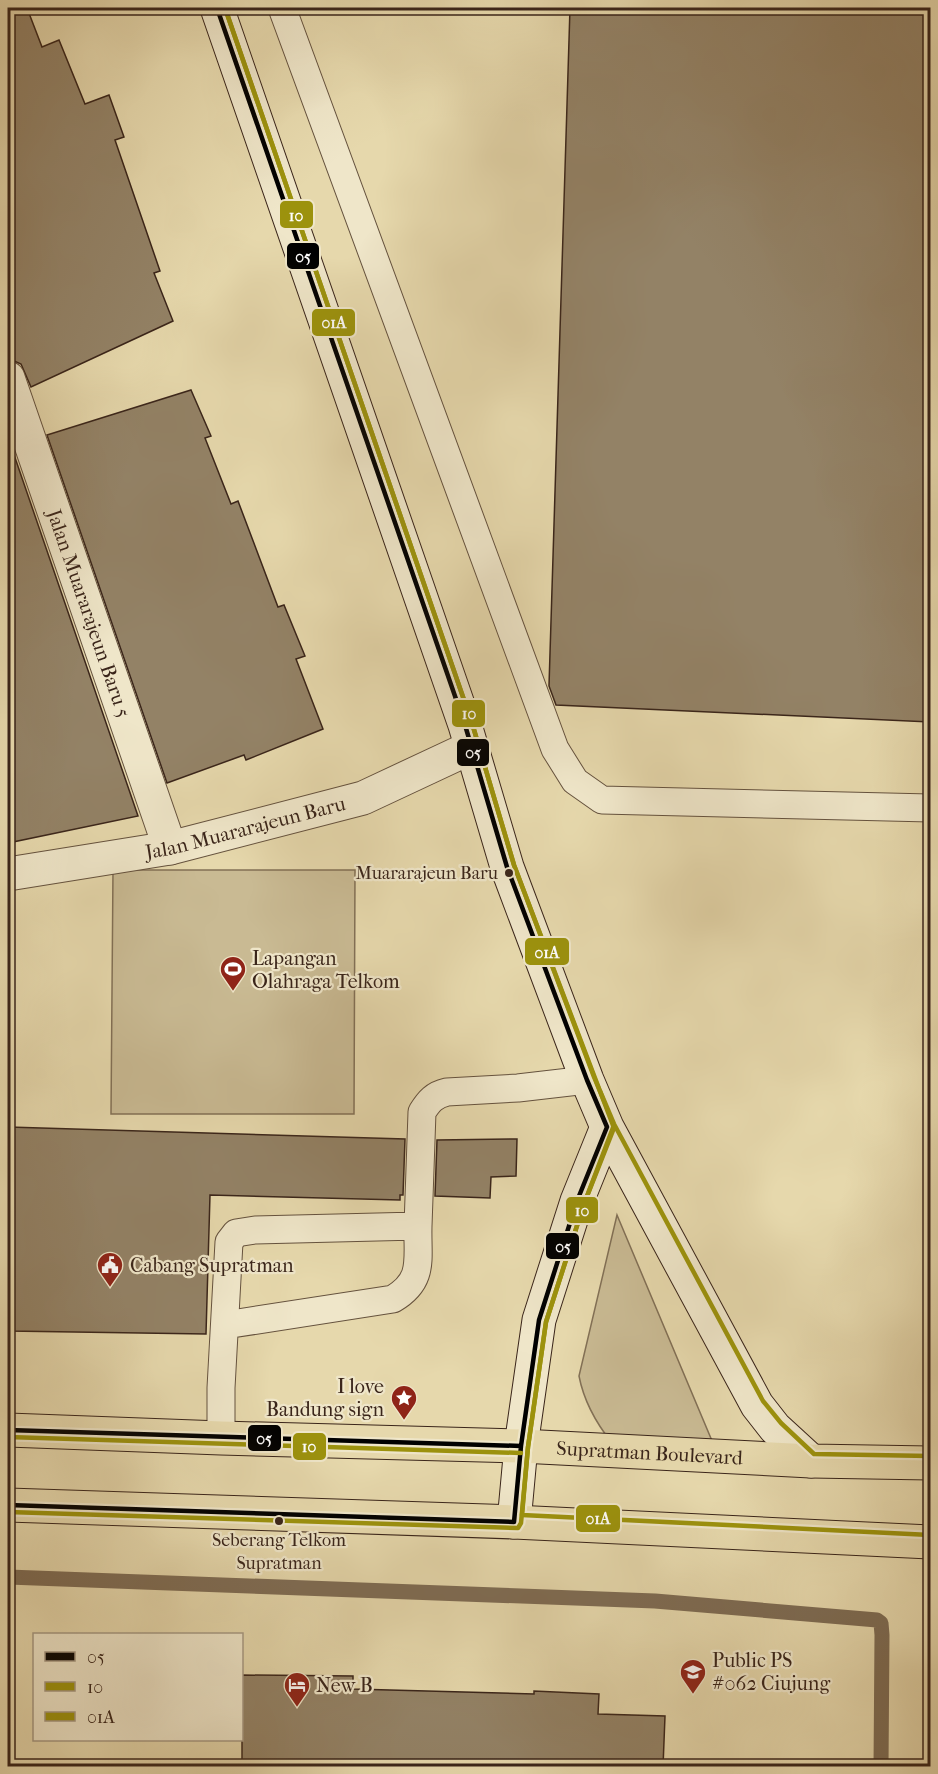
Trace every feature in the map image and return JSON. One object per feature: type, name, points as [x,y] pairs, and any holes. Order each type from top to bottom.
[{"type":"main road","points":[[217,8],[472,747],[507,867],[587,1080],[607,1127],[757,1405],[775,1428],[811,1461]]},
{"type":"main road","name":"Jalan Muararajeun Baru 5","points":[[8,378],[170,849]]},
{"type":"main road","name":"Jalan Muararajeun Baru","points":[[8,874],[170,849],[363,798],[472,747]]},
{"type":"main road","points":[[514,1521],[521,1446],[538,1320],[577,1201],[607,1127]]},
{"type":"main road","name":"Supratman Boulevard","points":[[8,1430],[521,1446],[811,1461],[930,1463]]},
{"type":"main road","points":[[8,1505],[514,1521],[930,1542]]},
{"type":"lane","points":[[282,8],[555,749],[575,781],[602,800],[930,808]]},
{"type":"lane","points":[[225,1325],[393,1299],[404,1292],[417,1275],[422,1112],[430,1100],[447,1092],[519,1088],[587,1080]]},
{"type":"lane","points":[[221,1438],[220,1388],[229,1242],[236,1233],[255,1230],[418,1226]]},
{"type":"shaded area","name":"Lapangan Olahraga Telkom","points":[[113,870],[355,870],[354,1114],[111,1114]]},
{"type":"shaded area","points":[[617,1215],[715,1448],[612,1443],[587,1403],[579,1376]]},
{"type":"building","points":[[8,8],[27,8],[42,47],[59,40],[85,104],[109,95],[124,137],[115,140],[160,271],[154,273],[173,321],[31,387],[21,364],[8,360]]},
{"type":"building","points":[[570,8],[930,8],[930,722],[556,705],[549,686]]},
{"type":"building","points":[[191,390],[211,436],[205,438],[231,504],[238,501],[278,607],[284,605],[305,656],[296,659],[323,729],[246,760],[244,755],[167,783],[47,435]]},
{"type":"building","points":[[11,446],[138,816],[8,843],[8,447]]},
{"type":"building","points":[[8,1127],[405,1139],[403,1195],[400,1195],[400,1200],[210,1195],[206,1334],[8,1331]]},
{"type":"building","points":[[517,1139],[516,1176],[491,1177],[490,1198],[435,1196],[437,1140]]},
{"type":"building","points":[[243,1675],[353,1676],[353,1689],[599,1694],[598,1714],[665,1716],[663,1767],[242,1767]]},
{"type":"waterway","points":[[8,1577],[655,1601],[877,1620],[881,1623],[882,1635],[881,1766]]},
{"type":"transit line","name":"05","points":[[8,1505],[514,1522],[521,1446],[539,1320],[577,1201],[607,1127],[507,867],[465,725],[217,8]]},
{"type":"transit line","name":"10","points":[[8,1512],[518,1528],[521,1523],[528,1447],[546,1322],[584,1204],[614,1128],[514,865],[472,723],[225,8]]},
{"type":"transit line","name":"01A","points":[[225,8],[472,723],[514,865],[614,1125],[584,1204],[546,1322],[528,1447],[522,1515],[930,1535]]},
{"type":"transit line","name":"01A","points":[[600,1091],[614,1124],[763,1401],[781,1423],[814,1454],[930,1456]]},
{"type":"transit line","name":"05","points":[[8,1430],[521,1446]]},
{"type":"transit line","name":"10","points":[[8,1437],[521,1453]]},
{"type":"place","name":"Muararajeun Baru","points":[[509,873]]},
{"type":"place","name":"Lapangan Olahraga Telkom","points":[[233,992]]},
{"type":"place","name":"Cabang Supratman","points":[[110,1288]]},
{"type":"place","name":"I love Bandung sign","points":[[404,1421]]},
{"type":"place","name":"Seberang Telkom Supratman","points":[[279,1521]]},
{"type":"place","name":"Public PS #062 Ciujung","points":[[693,1695]]},
{"type":"place","name":"New B","points":[[297,1708]]}]
